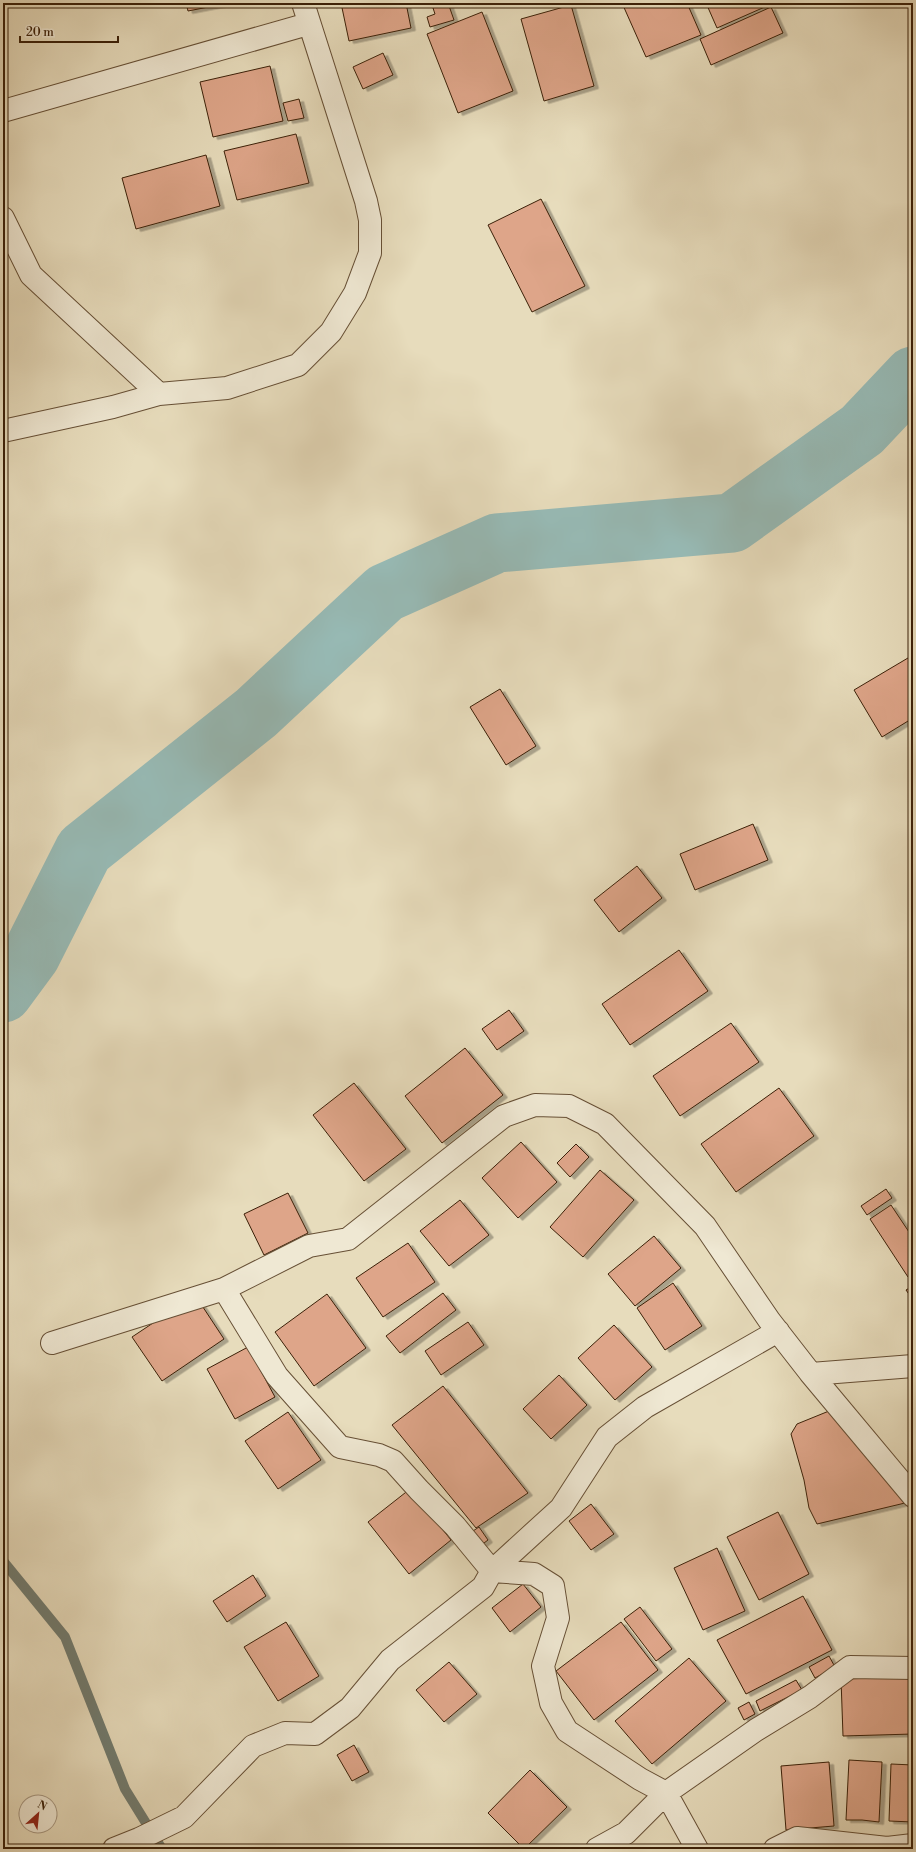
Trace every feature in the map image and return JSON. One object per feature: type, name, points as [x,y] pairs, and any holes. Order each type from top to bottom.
[{"type":"street","points":[[3,431],[113,407],[159,394],[227,388],[298,365],[331,332],[355,293],[370,253],[370,220],[366,201],[308,24],[303,3]]},
{"type":"street","points":[[3,111],[308,24]]},
{"type":"street","points":[[3,218],[31,275],[159,394]]},
{"type":"street","points":[[52,1343],[224,1289],[309,1246],[348,1239],[504,1116],[535,1106],[569,1106],[605,1124],[705,1226],[778,1331],[811,1374],[913,1496]]},
{"type":"street","points":[[224,1289],[277,1376],[340,1447],[379,1454],[392,1461],[456,1526],[492,1571],[534,1574],[553,1586],[558,1618],[543,1666],[551,1703],[567,1731],[640,1779],[666,1792],[697,1849]]},
{"type":"street","points":[[114,1849],[144,1837],[184,1817],[253,1746],[285,1733],[315,1734],[350,1708],[390,1660],[483,1587],[492,1571],[561,1508],[607,1437],[645,1407],[778,1331]]},
{"type":"street","points":[[811,1374],[913,1366]]},
{"type":"street","points":[[597,1849],[626,1833],[666,1792],[756,1730],[810,1697],[850,1667],[913,1668]]},
{"type":"street","points":[[775,1849],[797,1838],[886,1848],[913,1845]]},
{"type":"building","points":[[186,3],[229,3],[188,11]]},
{"type":"building","points":[[341,3],[406,3],[411,28],[349,41]]},
{"type":"building","points":[[448,3],[454,20],[430,27],[427,17],[435,14],[433,8]]},
{"type":"building","points":[[622,3],[687,3],[701,35],[646,57]]},
{"type":"building","points":[[706,3],[766,3],[767,6],[717,28]]},
{"type":"building","points":[[571,5],[594,86],[544,101],[521,19]]},
{"type":"building","points":[[771,7],[783,33],[711,65],[700,39]]},
{"type":"building","points":[[482,12],[513,91],[458,113],[427,34]]},
{"type":"building","points":[[383,53],[393,75],[363,89],[353,67]]},
{"type":"building","points":[[270,66],[283,121],[213,137],[200,82]]},
{"type":"building","points":[[299,99],[304,118],[288,121],[283,103]]},
{"type":"building","points":[[296,134],[309,183],[237,200],[224,151]]},
{"type":"building","points":[[206,155],[220,206],[136,229],[122,178]]},
{"type":"building","points":[[541,199],[585,286],[532,312],[488,225]]},
{"type":"building","points":[[913,655],[913,718],[882,737],[854,690]]},
{"type":"building","points":[[500,689],[536,746],[506,765],[470,707]]},
{"type":"building","points":[[753,824],[768,860],[695,890],[680,854]]},
{"type":"building","points":[[637,866],[662,898],[619,932],[594,900]]},
{"type":"building","points":[[679,950],[708,991],[630,1045],[602,1004]]},
{"type":"building","points":[[509,1010],[524,1031],[497,1050],[482,1029]]},
{"type":"building","points":[[731,1023],[759,1062],[680,1116],[653,1076]]},
{"type":"building","points":[[465,1048],[503,1095],[442,1143],[405,1096]]},
{"type":"building","points":[[354,1083],[406,1149],[364,1181],[313,1115]]},
{"type":"building","points":[[779,1088],[814,1136],[736,1192],[701,1144]]},
{"type":"building","points":[[521,1142],[557,1182],[518,1218],[482,1178]]},
{"type":"building","points":[[576,1144],[589,1157],[570,1177],[557,1163]]},
{"type":"building","points":[[600,1170],[634,1200],[583,1257],[550,1227]]},
{"type":"building","points":[[886,1189],[892,1198],[867,1215],[861,1206]]},
{"type":"building","points":[[288,1193],[308,1233],[264,1255],[244,1214]]},
{"type":"building","points":[[460,1200],[489,1235],[449,1266],[420,1231]]},
{"type":"building","points":[[891,1205],[913,1238],[913,1274],[908,1277],[870,1219]]},
{"type":"building","points":[[654,1236],[681,1268],[635,1306],[608,1274]]},
{"type":"building","points":[[408,1243],[435,1282],[383,1317],[356,1278]]},
{"type":"building","points":[[673,1283],[702,1326],[665,1350],[637,1308]]},
{"type":"building","points":[[913,1286],[913,1300],[906,1290]]},
{"type":"building","points":[[443,1293],[456,1310],[400,1353],[386,1336]]},
{"type":"building","points":[[327,1294],[366,1348],[314,1386],[275,1332]]},
{"type":"building","points":[[195,1295],[224,1339],[162,1381],[132,1337]]},
{"type":"building","points":[[468,1322],[484,1345],[441,1375],[425,1351]]},
{"type":"building","points":[[614,1325],[652,1367],[615,1400],[578,1358]]},
{"type":"building","points":[[248,1347],[275,1397],[235,1419],[207,1369]]},
{"type":"building","points":[[559,1375],[587,1405],[551,1439],[523,1409]]},
{"type":"building","points":[[443,1386],[528,1493],[476,1528],[392,1425]]},
{"type":"building","points":[[829,1411],[905,1503],[817,1524],[809,1508],[804,1480],[791,1434],[797,1424]]},
{"type":"building","points":[[288,1412],[321,1460],[278,1489],[245,1441]]},
{"type":"building","points":[[410,1489],[451,1540],[409,1574],[368,1522]]},
{"type":"building","points":[[591,1504],[614,1534],[591,1550],[569,1521]]},
{"type":"building","points":[[778,1512],[809,1574],[759,1600],[727,1537]]},
{"type":"building","points":[[479,1527],[488,1540],[476,1549],[467,1535]]},
{"type":"building","points":[[717,1548],[745,1611],[703,1630],[674,1568]]},
{"type":"building","points":[[253,1575],[266,1596],[227,1622],[213,1601]]},
{"type":"building","points":[[523,1584],[541,1607],[510,1632],[492,1608]]},
{"type":"building","points":[[803,1596],[832,1650],[746,1694],[717,1640]]},
{"type":"building","points":[[640,1607],[672,1649],[656,1661],[624,1619]]},
{"type":"building","points":[[286,1622],[319,1676],[278,1701],[244,1647]]},
{"type":"building","points":[[621,1622],[658,1670],[594,1720],[556,1671]]},
{"type":"building","points":[[829,1656],[835,1667],[815,1678],[809,1667]]},
{"type":"building","points":[[689,1658],[726,1701],[652,1764],[615,1721]]},
{"type":"building","points":[[449,1662],[477,1694],[444,1722],[416,1690]]},
{"type":"building","points":[[913,1677],[913,1734],[843,1736],[841,1679]]},
{"type":"building","points":[[796,1680],[802,1690],[760,1711],[756,1701]]},
{"type":"building","points":[[749,1702],[755,1714],[744,1720],[738,1708]]},
{"type":"building","points":[[354,1745],[369,1772],[352,1781],[337,1755]]},
{"type":"building","points":[[849,1760],[882,1762],[879,1822],[846,1820]]},
{"type":"building","points":[[829,1762],[834,1826],[786,1830],[781,1766]]},
{"type":"building","points":[[891,1764],[913,1765],[913,1822],[889,1821]]},
{"type":"building","points":[[530,1770],[567,1807],[524,1849],[488,1813]]},
{"type":"waterway","points":[[3,993],[31,955],[84,850],[256,713],[385,593],[497,543],[732,523],[862,430],[913,376]]},
{"type":"waterway","points":[[3,1561],[65,1637],[125,1789],[162,1849]]}]
